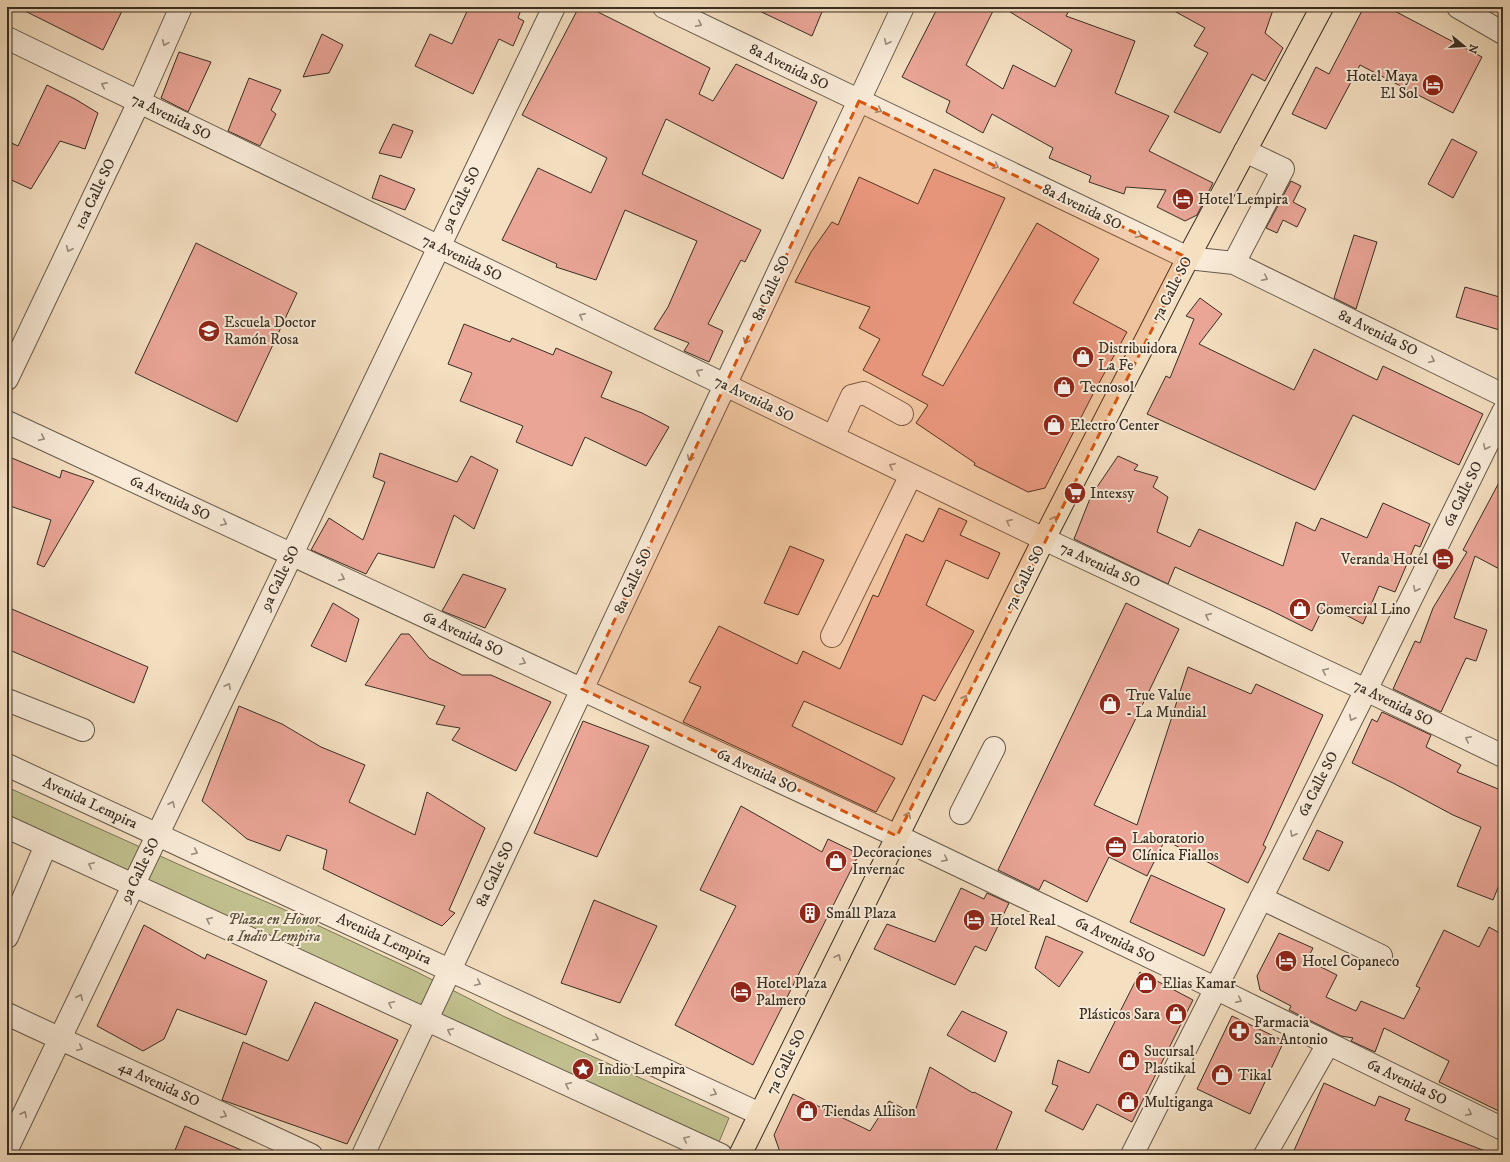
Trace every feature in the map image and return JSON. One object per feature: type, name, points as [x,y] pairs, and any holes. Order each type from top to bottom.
[{"type":"main road","name":"7a Calle SO","points":[[740,1155],[1044,539],[1188,258],[1322,7]]},
{"type":"street","name":"10a Calle SO","points":[[7,379],[139,102],[181,7]]},
{"type":"street","name":"9a Calle SO","points":[[7,1149],[554,7]]},
{"type":"street","name":"8a Avenida SO","points":[[664,7],[1188,258],[1234,263],[1503,394]]},
{"type":"street","name":"8a Calle SO","points":[[363,1155],[903,7]]},
{"type":"street","points":[[1458,7],[1503,33]]},
{"type":"street","name":"7a Avenida SO","points":[[7,38],[1044,539],[1503,756]]},
{"type":"street","points":[[1234,263],[1283,169],[1245,151]]},
{"type":"street","points":[[833,437],[852,396],[859,393],[864,393],[902,414]]},
{"type":"street","name":"6a Calle SO","points":[[1132,1155],[1366,690],[1503,412]]},
{"type":"street","name":"6a Avenida SO","points":[[7,422],[897,836],[1215,988],[1503,1129]]},
{"type":"street","points":[[832,636],[911,475]]},
{"type":"street","points":[[7,700],[83,730]]},
{"type":"street","points":[[962,813],[994,748]]},
{"type":"street","name":"Avenida Lempira","points":[[7,765],[760,1114]]},
{"type":"street","points":[[7,827],[721,1155]]},
{"type":"street","points":[[7,937],[46,845]]},
{"type":"street","points":[[1261,898],[1381,956]]},
{"type":"street","name":"4a Avenida SO","points":[[7,1014],[311,1155]]},
{"type":"street","points":[[1265,1155],[1328,1044]]},
{"type":"highlighted area","points":[[859,101],[1188,258],[897,836],[582,689]]},
{"type":"green space","name":"Plaza en Honor a Indio Lempira","points":[[7,787],[189,869],[283,909],[415,971],[503,1016],[729,1118],[716,1149],[7,826]]},
{"type":"building","points":[[17,7],[124,7],[103,50]]},
{"type":"building","points":[[469,7],[522,7],[518,18],[524,21],[513,46],[499,39],[473,94],[415,66],[430,34],[452,44]]},
{"type":"building","points":[[579,7],[588,7],[710,68],[699,94],[713,101],[736,64],[817,102],[783,179],[666,119],[642,174],[761,230],[745,262],[741,260],[708,324],[723,331],[709,362],[684,351],[689,343],[654,329],[668,307],[697,241],[625,210],[596,280],[556,267],[557,264],[502,240],[538,168],[591,193],[607,158],[522,115]]},
{"type":"building","points":[[751,7],[824,7],[812,36]]},
{"type":"building","points":[[938,7],[995,7],[966,65],[1003,89],[1013,65],[1055,87],[1072,50],[1002,7],[1071,7],[1066,16],[1135,41],[1115,93],[1169,116],[1149,151],[1213,183],[1197,215],[1185,221],[1157,207],[1166,190],[1126,187],[1124,194],[1089,182],[1091,176],[1049,158],[1053,148],[992,114],[983,133],[946,112],[950,101],[902,77]]},
{"type":"building","points":[[1167,7],[1274,7],[1265,33],[1283,48],[1265,81],[1252,74],[1220,133],[1174,112],[1208,53],[1194,46],[1205,28]]},
{"type":"building","name":"Hotel Maya El Sol","points":[[1364,7],[1387,7],[1482,57],[1453,113],[1360,65],[1326,129],[1292,114],[1316,67],[1329,74]]},
{"type":"building","points":[[322,34],[343,45],[329,73],[303,77]]},
{"type":"building","points":[[179,52],[211,62],[188,112],[161,98]]},
{"type":"building","points":[[249,78],[281,90],[271,110],[276,114],[260,146],[228,131]]},
{"type":"building","points":[[47,85],[75,99],[98,113],[85,149],[60,141],[31,189],[7,178],[7,141],[18,146]]},
{"type":"building","points":[[393,124],[413,131],[401,158],[379,153]]},
{"type":"building","points":[[1452,139],[1477,152],[1453,198],[1428,184]]},
{"type":"building","points":[[934,169],[1005,198],[922,375],[943,386],[1037,223],[1099,259],[1073,303],[1127,332],[1093,394],[1045,488],[1028,492],[974,465],[975,463],[916,423],[928,405],[863,370],[880,339],[859,328],[870,307],[795,282],[811,252],[832,222],[838,225],[859,177],[918,204]]},
{"type":"building","points":[[380,175],[415,189],[405,210],[372,198]]},
{"type":"building","points":[[1291,181],[1301,186],[1293,202],[1306,209],[1297,227],[1283,220],[1277,233],[1266,228]]},
{"type":"building","points":[[1354,235],[1377,242],[1356,309],[1334,298]]},
{"type":"building","points":[[196,243],[297,293],[237,422],[135,373]]},
{"type":"building","points":[[1465,287],[1503,298],[1503,331],[1456,317]]},
{"type":"building","points":[[1200,298],[1222,314],[1199,344],[1294,390],[1314,349],[1377,380],[1383,366],[1483,414],[1459,465],[1353,415],[1315,490],[1147,414],[1166,376],[1170,378],[1194,319],[1186,316]]},
{"type":"building","points":[[464,324],[510,342],[512,338],[553,355],[556,348],[612,372],[601,397],[642,413],[669,427],[646,466],[585,437],[572,466],[516,442],[523,426],[460,401],[472,373],[448,364]]},
{"type":"building","points":[[380,453],[457,482],[471,456],[498,470],[474,529],[454,515],[434,568],[378,553],[366,574],[311,550],[329,518],[363,540],[385,482],[373,477]]},
{"type":"building","points":[[7,456],[60,478],[62,470],[94,481],[44,567],[37,564],[51,520],[7,505]]},
{"type":"building","points":[[1118,456],[1138,465],[1134,470],[1158,477],[1153,487],[1168,497],[1157,532],[1190,547],[1199,529],[1283,566],[1296,522],[1315,531],[1321,518],[1367,538],[1383,503],[1430,524],[1420,547],[1415,545],[1395,592],[1379,586],[1363,624],[1325,604],[1312,631],[1270,610],[1175,567],[1168,584],[1074,539],[1091,496]]},
{"type":"building","points":[[1503,475],[1503,571],[1475,556],[1454,618],[1487,630],[1476,661],[1466,658],[1441,712],[1393,689],[1415,641],[1420,643],[1433,608],[1467,552],[1463,550]]},
{"type":"building","points":[[939,508],[967,521],[960,535],[1000,553],[988,579],[946,560],[926,605],[974,631],[935,701],[923,695],[902,745],[804,701],[792,726],[895,778],[876,812],[683,722],[701,687],[689,682],[719,626],[797,664],[803,651],[840,669],[873,595],[878,597],[906,534],[923,542]]},
{"type":"building","points":[[790,546],[824,560],[798,615],[764,603]]},
{"type":"building","points":[[463,574],[506,589],[485,628],[442,611]]},
{"type":"building","points":[[333,603],[359,619],[346,662],[311,646]]},
{"type":"building","points":[[1126,603],[1179,629],[1094,805],[1137,825],[1188,667],[1251,694],[1256,684],[1323,715],[1263,845],[1266,847],[1248,883],[1165,840],[1147,876],[1109,857],[1087,902],[1044,880],[1039,890],[998,870]]},
{"type":"building","points":[[7,607],[148,667],[134,703],[7,649]]},
{"type":"building","points":[[401,634],[409,634],[429,658],[462,675],[491,675],[551,702],[516,771],[452,740],[460,728],[436,724],[445,706],[365,685]]},
{"type":"building","points":[[239,706],[282,724],[321,747],[365,765],[349,802],[415,835],[427,792],[485,828],[449,910],[455,913],[442,926],[323,869],[327,850],[287,835],[280,851],[247,839],[202,801]]},
{"type":"building","points":[[1382,712],[1431,735],[1426,747],[1461,765],[1457,772],[1503,791],[1503,875],[1493,900],[1457,886],[1481,827],[1453,815],[1352,763],[1372,719],[1377,722]]},
{"type":"building","points":[[583,721],[649,746],[597,857],[534,833]]},
{"type":"building","points":[[741,806],[822,852],[828,839],[859,854],[753,1065],[675,1025],[736,906],[700,890]]},
{"type":"building","points":[[1317,830],[1343,842],[1329,871],[1303,859]]},
{"type":"building","points":[[1151,875],[1225,909],[1204,956],[1130,922]]},
{"type":"building","points":[[961,888],[984,899],[987,893],[1009,903],[986,951],[975,946],[955,985],[874,949],[887,924],[935,942]]},
{"type":"building","points":[[594,900],[657,926],[620,1003],[561,983]]},
{"type":"building","points":[[144,925],[205,959],[207,954],[267,981],[246,1035],[177,1009],[164,1039],[143,1051],[97,1026]]},
{"type":"building","points":[[1489,927],[1503,935],[1503,1113],[1439,1082],[1449,1061],[1384,1028],[1375,1052],[1351,1041],[1353,1038],[1341,1036],[1289,1010],[1291,1006],[1260,990],[1257,976],[1279,933],[1313,948],[1307,960],[1337,975],[1326,997],[1356,1011],[1361,1001],[1404,1019],[1420,988],[1416,986],[1444,930],[1479,947]]},
{"type":"building","points":[[1046,936],[1083,952],[1059,987],[1035,968]]},
{"type":"building","points":[[1140,972],[1193,1000],[1132,1122],[1097,1104],[1083,1130],[1045,1111],[1058,1086],[1052,1084],[1058,1060],[1089,1073]]},
{"type":"building","points":[[315,1002],[398,1040],[347,1144],[222,1100],[243,1042],[288,1061]]},
{"type":"building","points":[[962,1011],[1007,1032],[995,1062],[947,1035]]},
{"type":"building","points":[[1232,1016],[1284,1041],[1250,1114],[1197,1089]]},
{"type":"building","points":[[930,1067],[973,1093],[974,1092],[1012,1112],[994,1155],[781,1155],[774,1135],[793,1094],[870,1131],[889,1101],[914,1114]]},
{"type":"building","points":[[1324,1083],[1375,1106],[1379,1096],[1410,1109],[1405,1120],[1493,1155],[1292,1155]]},
{"type":"building","points":[[185,1126],[253,1155],[173,1155]]},
{"type":"place","name":"Hotel Maya El Sol","points":[[1433,85]]},
{"type":"place","name":"Hotel Lempira","points":[[1183,199]]},
{"type":"place","name":"Escuela Doctor Ramón Rosa","points":[[209,331]]},
{"type":"place","name":"Distribuidora La Fe","points":[[1083,357]]},
{"type":"place","name":"Tecnosol","points":[[1064,387]]},
{"type":"place","name":"Electro Center","points":[[1054,425]]},
{"type":"place","name":"Intexsy","points":[[1075,493]]},
{"type":"place","name":"Veranda Hotel","points":[[1443,559]]},
{"type":"place","name":"Comercial Lino","points":[[1300,609]]},
{"type":"place","name":"True Value - La Mundial","points":[[1110,704]]},
{"type":"place","name":"Laboratorio Clínica Fiallos","points":[[1116,847]]},
{"type":"place","name":"Decoraciones Invernac","points":[[836,861]]},
{"type":"place","name":"Small Plaza","points":[[810,913]]},
{"type":"place","name":"Hotel Real","points":[[974,920]]},
{"type":"place","name":"Hotel Copaneco","points":[[1286,961]]},
{"type":"place","name":"Elias Kamar","points":[[1146,983]]},
{"type":"place","name":"Hotel Plaza Palmero","points":[[741,992]]},
{"type":"place","name":"Plásticos Sara","points":[[1176,1014]]},
{"type":"place","name":"Farmacia San Antonio","points":[[1239,1031]]},
{"type":"place","name":"Sucursal Plastikal","points":[[1129,1060]]},
{"type":"place","name":"Indio Lempira","points":[[583,1069]]},
{"type":"place","name":"Tikal","points":[[1222,1075]]},
{"type":"place","name":"Multiganga","points":[[1128,1102]]},
{"type":"place","name":"Tiendas Allison","points":[[807,1111]]}]
